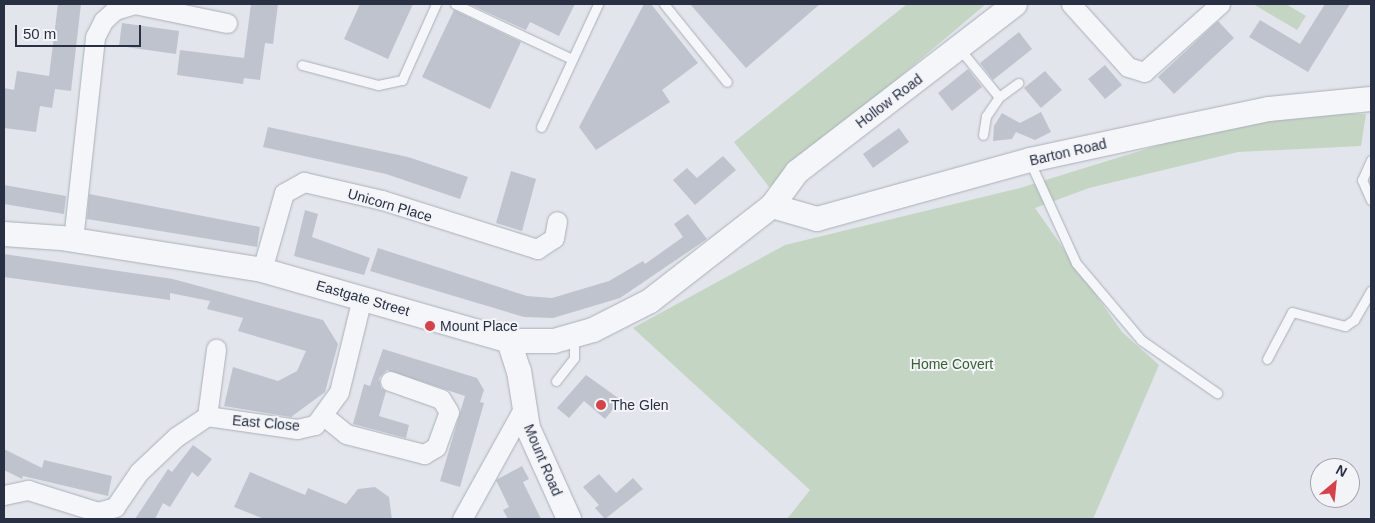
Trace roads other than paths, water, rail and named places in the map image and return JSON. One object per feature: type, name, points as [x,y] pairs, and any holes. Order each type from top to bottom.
[{"type":"street","points":[[73,240],[95,37],[103,21],[114,7],[135,4],[227,23]]},
{"type":"street","name":"Hollow Road","points":[[772,206],[797,172],[1016,4]]},
{"type":"street","points":[[1071,4],[1128,67],[1144,72],[1220,4]]},
{"type":"street","name":"Barton Road","points":[[772,206],[817,219],[1030,160],[1269,109],[1371,99]]},
{"type":"street","name":"Unicorn Place","points":[[262,270],[284,192],[304,182],[382,200],[537,250],[554,238],[558,221]]},
{"type":"street","name":"Eastgate Street","points":[[4,234],[73,240],[262,270],[509,341],[540,342],[574,337],[650,301],[772,206]]},
{"type":"street","name":"East Close","points":[[206,416],[297,429],[315,425],[324,416],[339,392],[362,298]]},
{"type":"street","name":"Mount Road","points":[[509,341],[519,371],[524,409],[537,451],[569,519]]},
{"type":"street","points":[[4,495],[28,490],[96,515],[115,506],[140,472],[176,437],[206,416],[216,349]]},
{"type":"street","points":[[324,416],[346,434],[424,454],[436,447],[449,412],[441,399],[390,381]]},
{"type":"street","points":[[462,519],[524,409]]},
{"type":"lane","points":[[302,65],[378,85],[402,80],[436,4]]},
{"type":"lane","points":[[455,4],[572,59]]},
{"type":"lane","points":[[541,127],[598,4]]},
{"type":"lane","points":[[664,4],[728,82]]},
{"type":"lane","points":[[958,48],[999,97]]},
{"type":"lane","points":[[983,135],[986,116],[999,97],[1018,83]]},
{"type":"lane","points":[[1030,160],[1076,263],[1141,340],[1217,393]]},
{"type":"lane","points":[[1371,160],[1362,180],[1371,200]]},
{"type":"lane","points":[[1267,359],[1292,312],[1345,326],[1354,320],[1371,290]]},
{"type":"lane","points":[[556,381],[574,358],[574,337]]},
{"type":"place","name":"Mount Place","points":[[430,326]]},
{"type":"place","name":"The Glen","points":[[601,405]]},
{"type":"park label","name":"Home Covert","points":[[952,364]]}]
